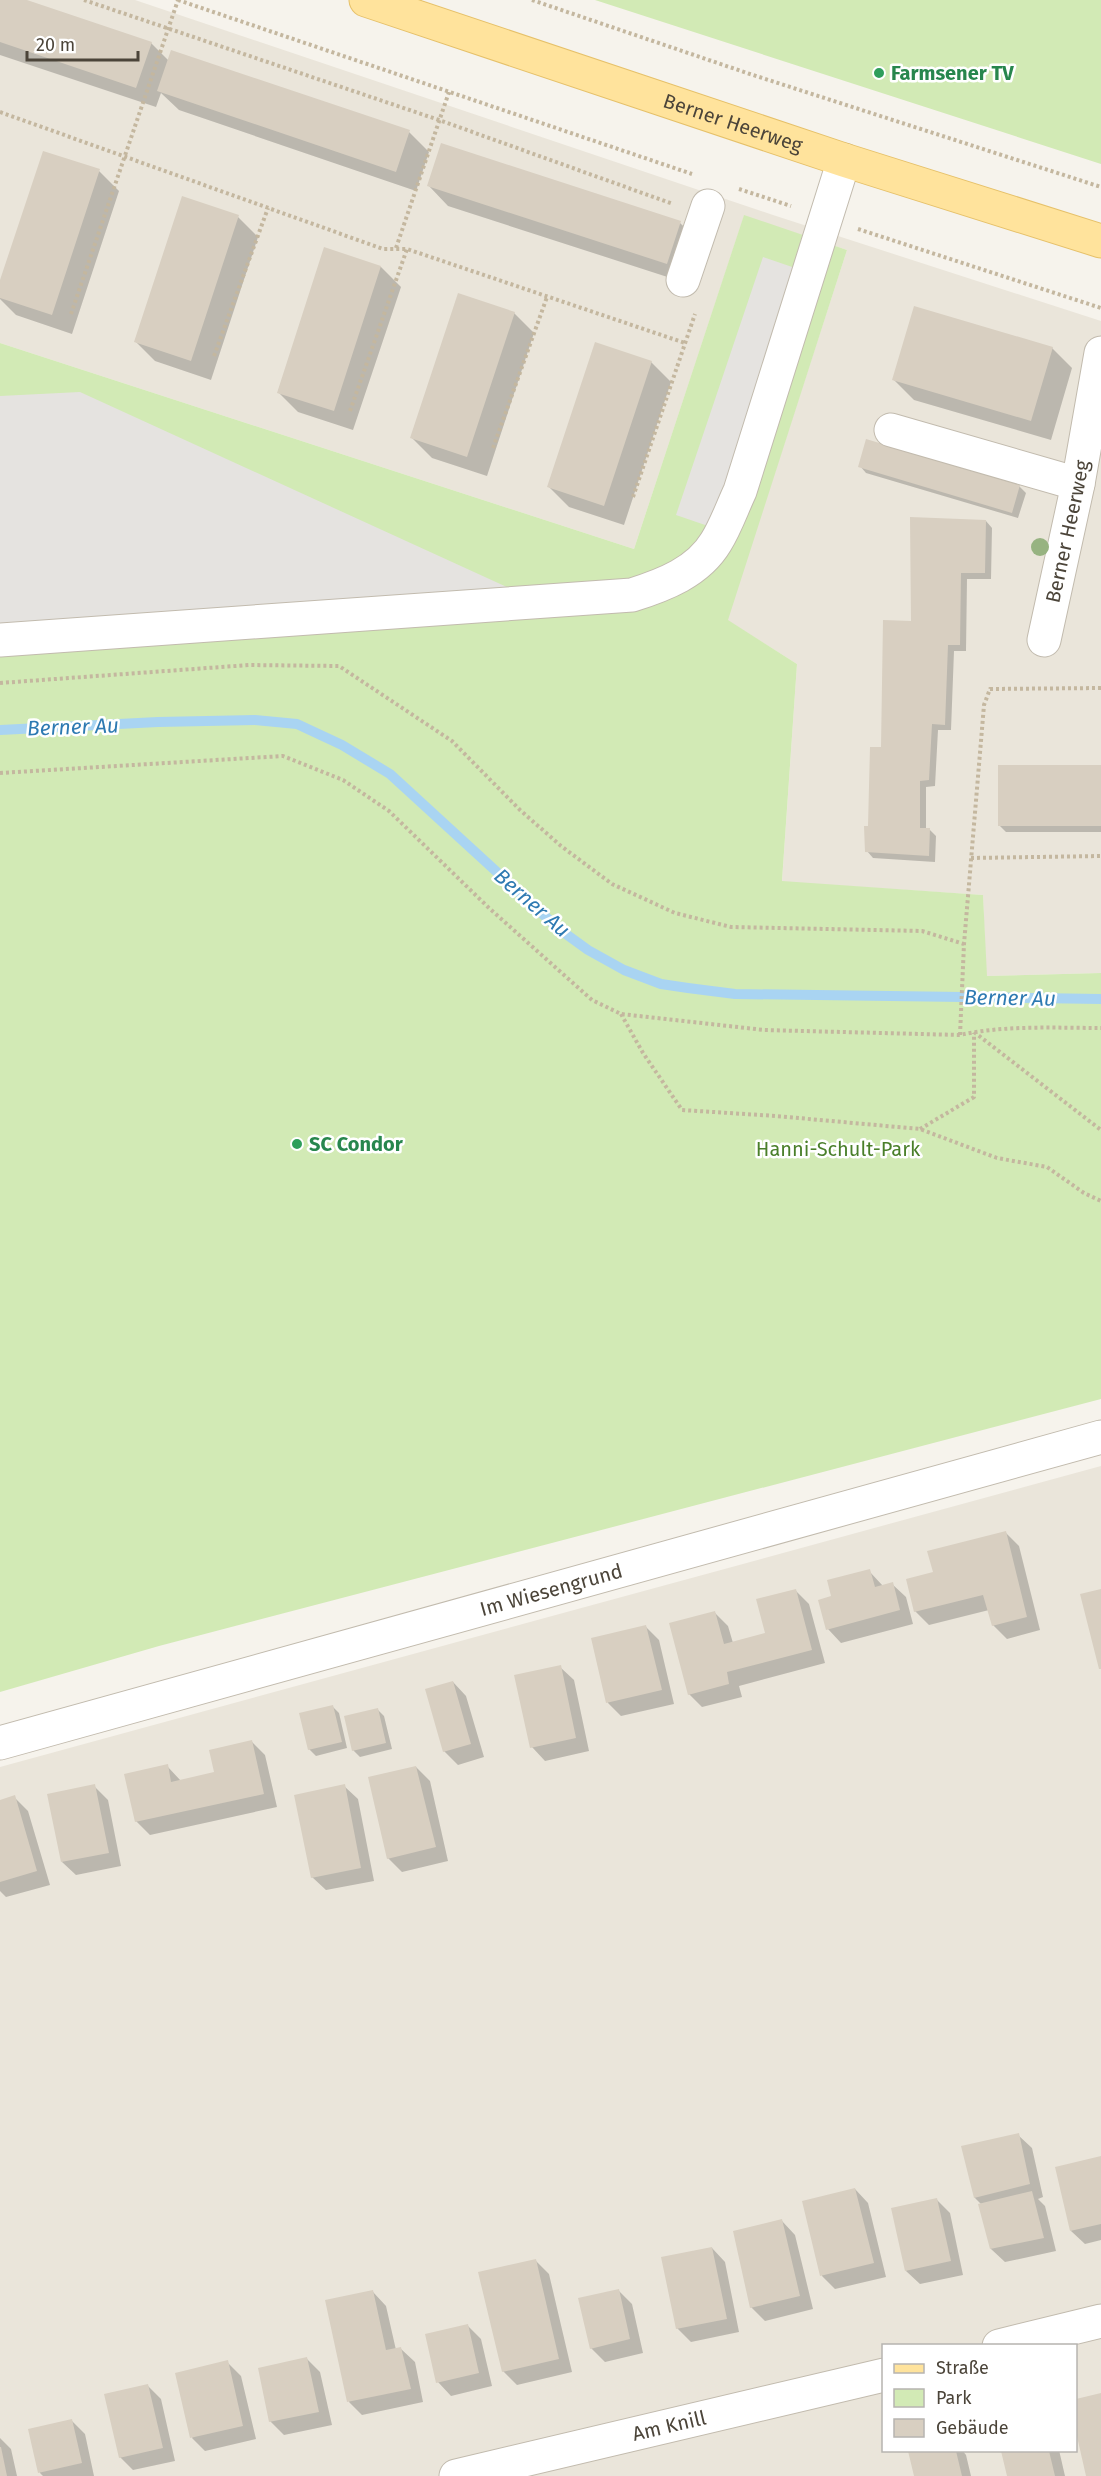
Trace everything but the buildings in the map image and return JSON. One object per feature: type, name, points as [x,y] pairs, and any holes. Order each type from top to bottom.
[{"type":"main road","name":"Berner Heerweg","points":[[366,0],[844,160],[1101,241]]},
{"type":"street","points":[[0,640],[632,595],[664,586],[692,569],[716,543],[740,491],[844,160]]},
{"type":"street","points":[[683,280],[720,197]]},
{"type":"street","name":"Berner Heerweg","points":[[1044,640],[1078,484],[1101,353]]},
{"type":"street","points":[[891,430],[1078,484]]},
{"type":"street","name":"Im Wiesengrund","points":[[0,1743],[1101,1437]]},
{"type":"street","points":[[1007,2344],[1101,2321]]},
{"type":"street","name":"Am Knill","points":[[456,2476],[882,2375]]},
{"type":"path","points":[[84,0],[439,120],[671,203],[720,197],[741,190],[1101,309]]},
{"type":"path","points":[[71,314],[178,0],[694,174]]},
{"type":"path","points":[[532,0],[753,75],[1101,188]]},
{"type":"path","points":[[396,248],[449,92]]},
{"type":"path","points":[[0,112],[127,155],[383,249],[407,249],[685,343]]},
{"type":"path","points":[[720,197],[733,204],[741,190]]},
{"type":"path","points":[[214,356],[268,208]]},
{"type":"path","points":[[350,411],[407,249]]},
{"type":"path","points":[[493,448],[548,297]]},
{"type":"path","points":[[633,497],[696,311]]},
{"type":"path","points":[[0,682],[249,665],[339,666],[452,741],[520,810],[612,884],[665,908],[731,927],[922,931],[964,944]]},
{"type":"path","points":[[960,1035],[964,944],[984,705],[990,688],[1101,688]]},
{"type":"path","points":[[0,773],[282,756],[343,780],[388,811],[490,909],[592,1000],[621,1014],[764,1030],[960,1035],[974,1032],[1051,1028],[1101,1028]]},
{"type":"path","points":[[971,858],[1101,856]]},
{"type":"path","points":[[621,1014],[643,1053],[682,1110],[776,1116],[920,1130],[998,1158],[1047,1167],[1083,1193],[1101,1201]]},
{"type":"path","points":[[920,1130],[974,1096],[974,1032]]},
{"type":"path","points":[[974,1032],[1101,1130]]},
{"type":"shaded area","points":[[0,0],[135,0],[773,215],[1101,321],[1101,973],[986,976],[983,895],[782,882],[797,664],[727,620],[847,250],[744,216],[634,549],[0,343]]},
{"type":"shaded area","points":[[763,257],[798,269],[711,527],[676,515]]},
{"type":"shaded area","points":[[80,392],[509,588],[0,624],[0,396]]},
{"type":"shaded area","points":[[1101,1466],[1101,2476],[0,2476],[0,1767]]},
{"type":"green space","points":[[595,0],[1101,0],[1101,164]]},
{"type":"green space","name":"Hanni-Schult-Park","points":[[744,215],[847,250],[728,620],[797,664],[782,881],[983,895],[987,976],[1101,973],[1101,1399],[159,1646],[0,1692],[0,343],[634,549]]},
{"type":"waterway","name":"Berner Au","points":[[0,730],[158,722],[255,720],[297,724],[342,745],[390,774],[559,929],[588,950],[624,970],[661,984],[735,994],[1101,999]]},
{"type":"place","name":"Farmsener TV","points":[[879,73]]},
{"type":"place","name":"SC Condor","points":[[297,1144]]}]
